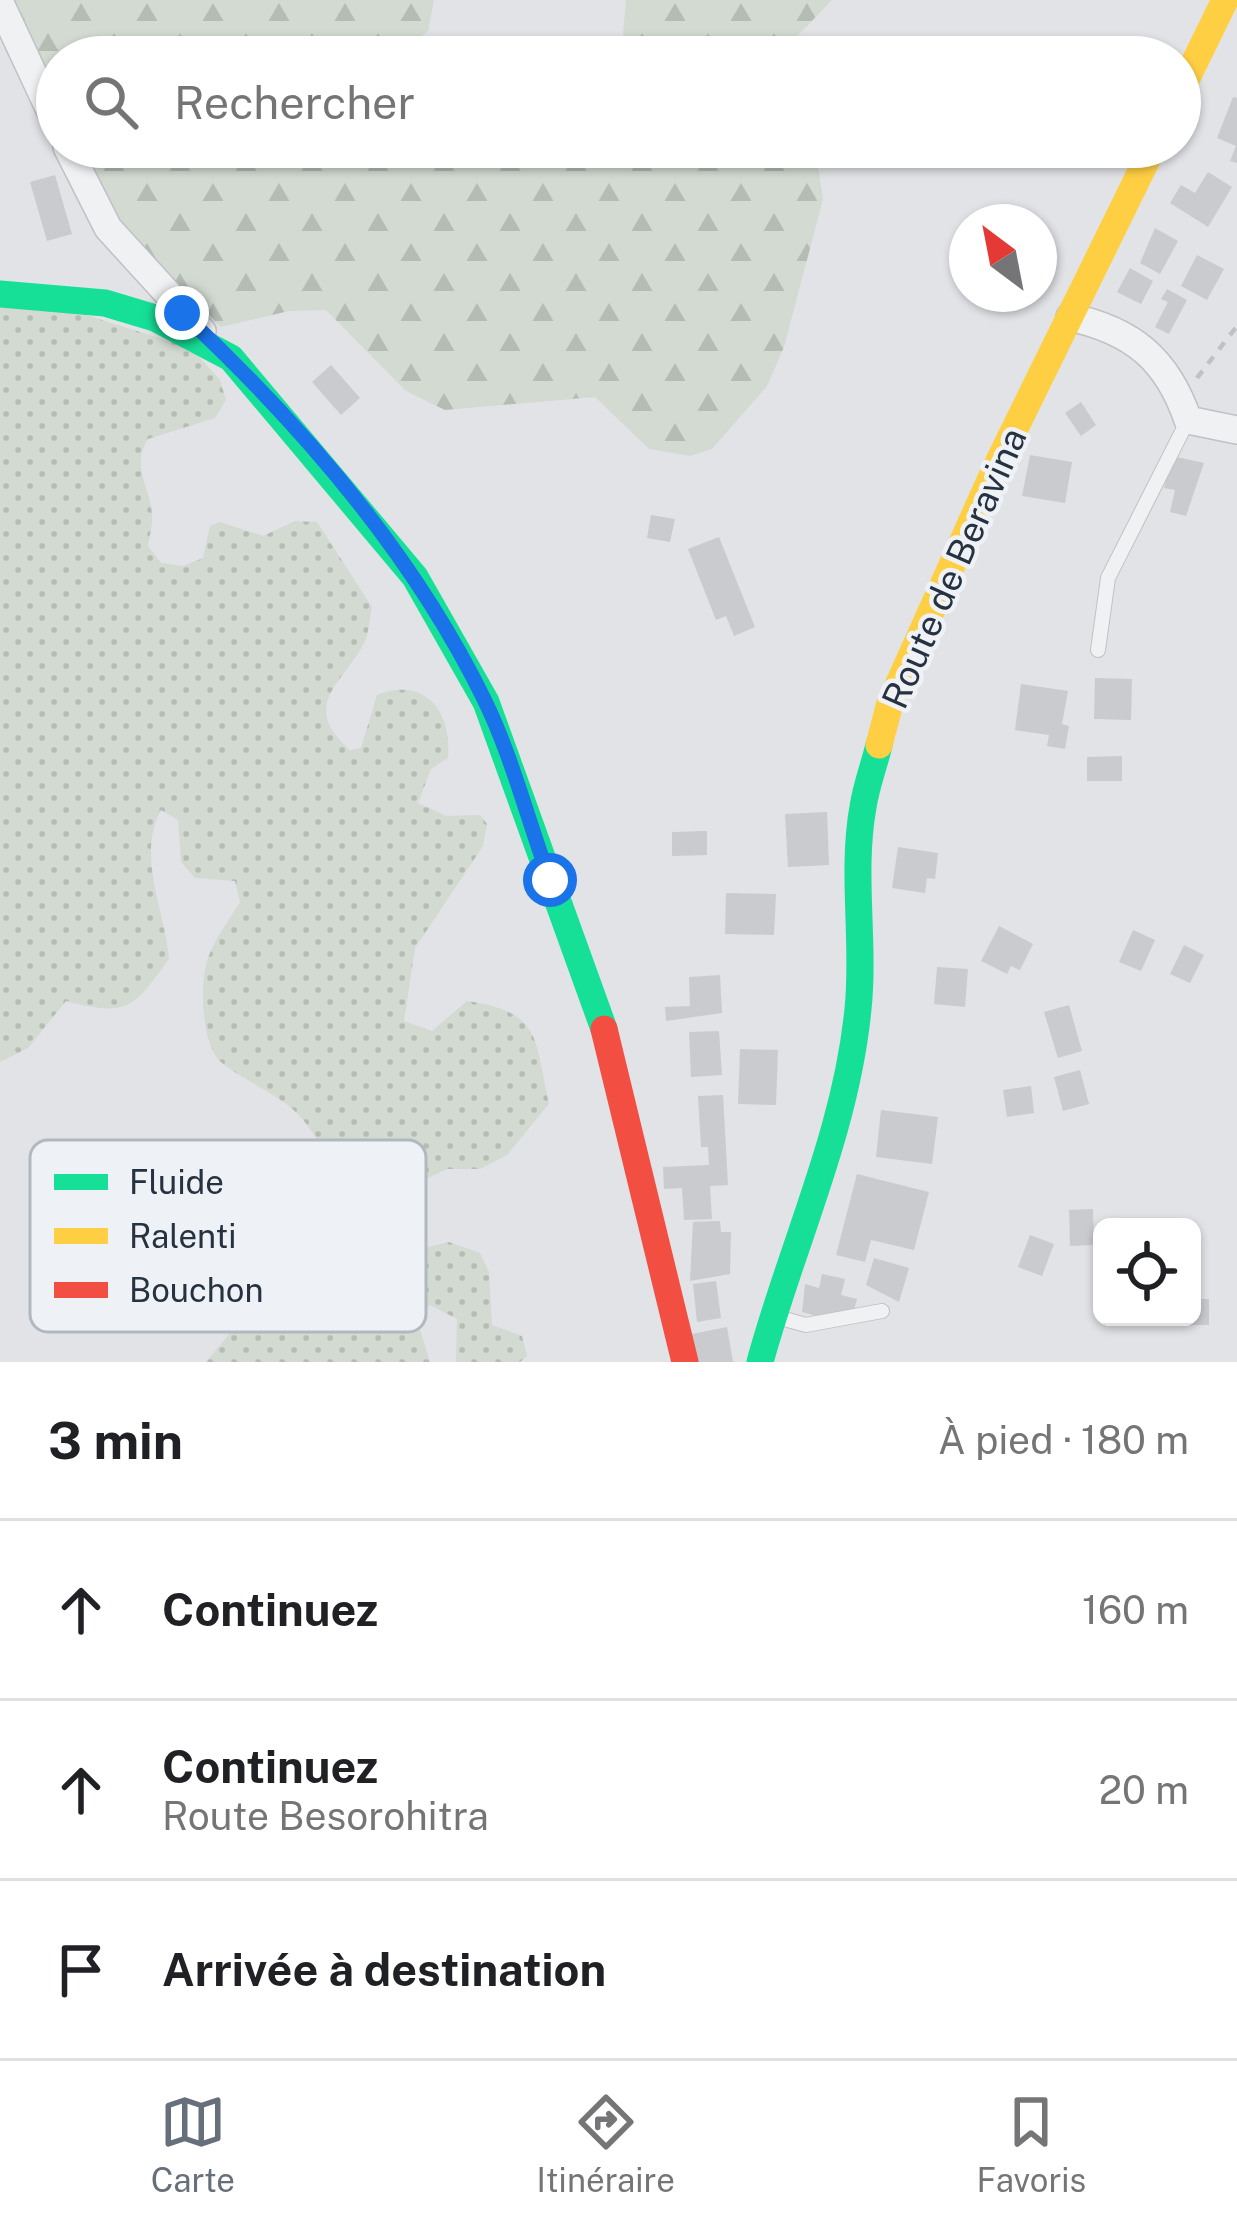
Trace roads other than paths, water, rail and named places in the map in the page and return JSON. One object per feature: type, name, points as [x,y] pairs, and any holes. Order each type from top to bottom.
[{"type":"street","points":[[1201,49],[1225,0]]},
{"type":"street","points":[[0,3],[36,80]]},
{"type":"street","points":[[78,168],[108,228],[182,313],[231,358],[415,577],[486,702],[603,1025],[685,1362]]},
{"type":"street","name":"Route de Beravina","points":[[760,1362],[788,1259],[822,1180],[842,1100],[858,1009],[862,810],[890,703],[1143,168]]},
{"type":"street","points":[[0,294],[105,303],[155,318],[231,358]]},
{"type":"street","points":[[1070,317],[1122,332],[1153,355],[1175,383],[1188,421],[1237,430]]},
{"type":"lane","points":[[1098,650],[1108,578],[1188,421]]},
{"type":"lane","points":[[772,1315],[806,1324],[882,1311]]}]
